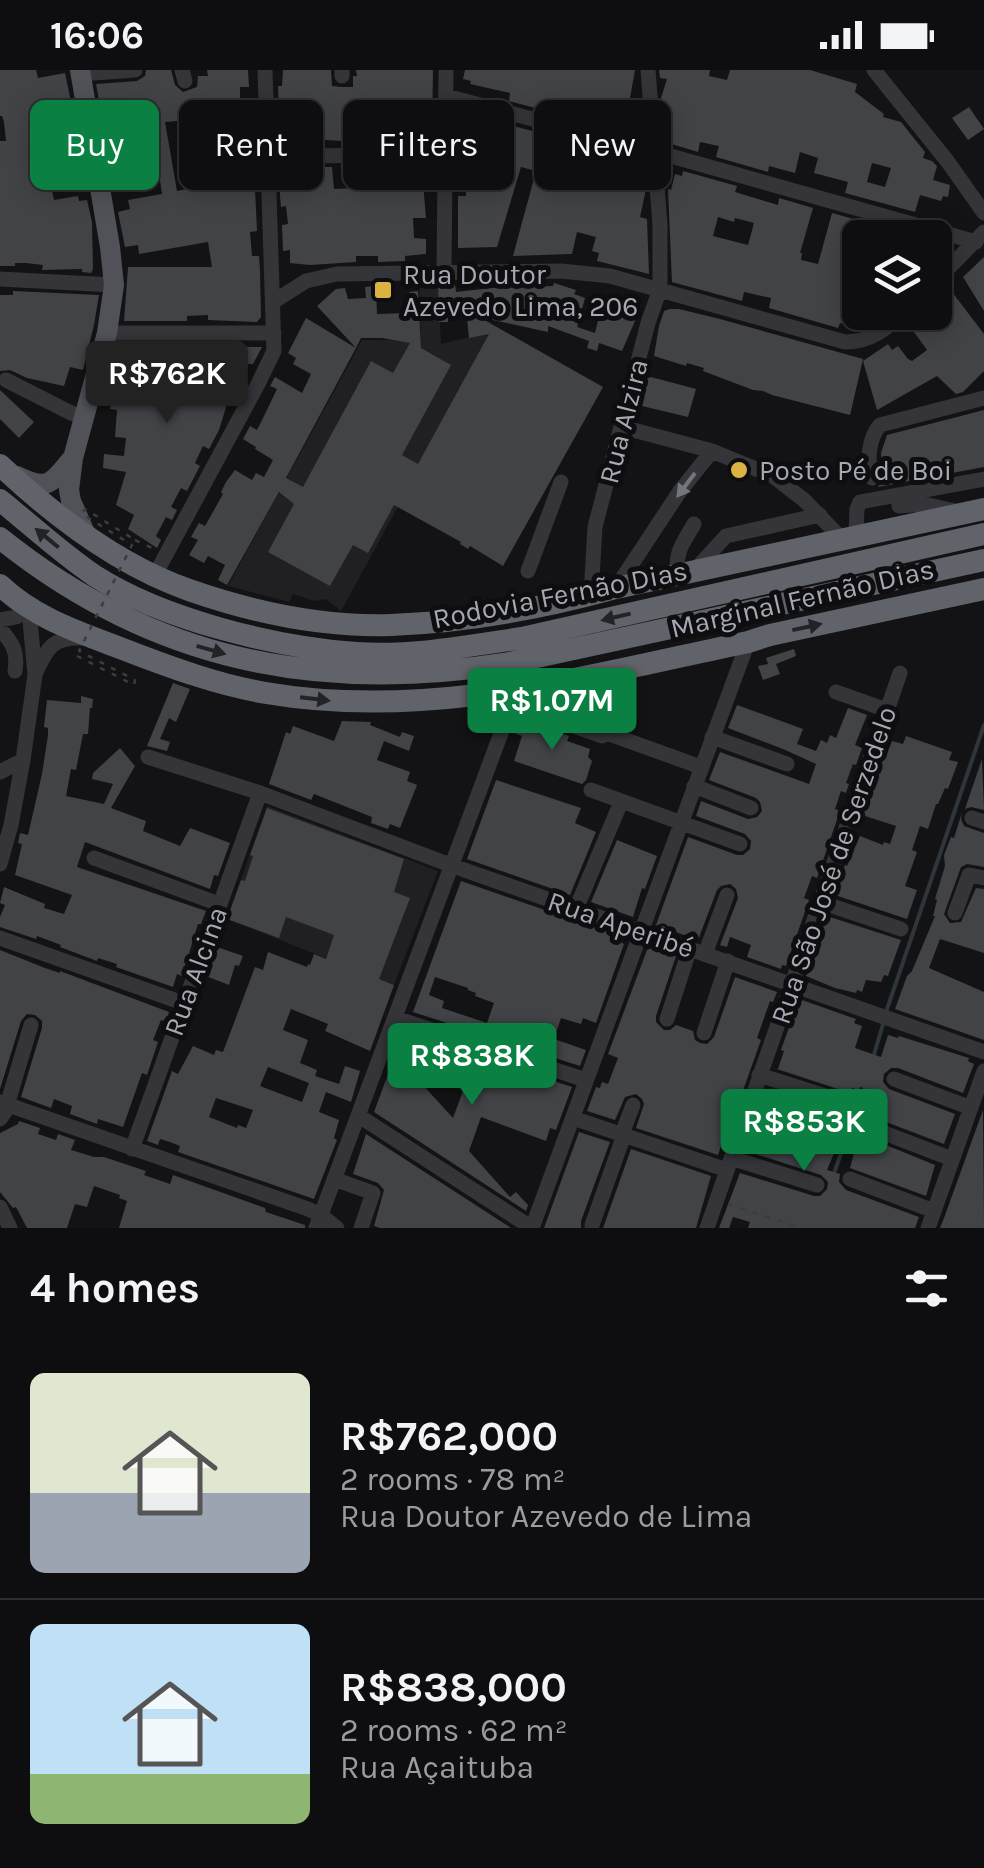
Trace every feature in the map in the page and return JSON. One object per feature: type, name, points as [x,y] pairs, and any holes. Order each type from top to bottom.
[{"type":"highway","name":"Marginal Fernão Dias","points":[[4,468],[86,535],[160,565],[188,590],[279,614],[338,623],[391,625],[479,616],[974,512]]},
{"type":"highway","name":"Rodovia Fernão Dias","points":[[0,500],[95,576],[181,616],[238,634],[357,653],[408,652],[522,638],[984,534]]},
{"type":"highway","name":"Rodovia Fernão Dias","points":[[0,538],[26,560],[84,597],[160,633],[258,662],[364,675],[458,671],[509,663],[984,560]]},
{"type":"highway","name":"Marginal Fernão Dias","points":[[0,585],[28,609],[50,621],[210,679],[265,693],[332,701],[390,702],[455,699],[536,686],[984,589]]},
{"type":"main road","points":[[80,72],[114,284],[107,332],[72,458],[71,502],[86,535]]},
{"type":"main road","points":[[4,468],[41,485],[54,479],[72,458]]},
{"type":"street","points":[[80,72],[135,70]]},
{"type":"street","points":[[265,70],[266,100]]},
{"type":"street","points":[[446,70],[446,100]]},
{"type":"street","name":"Rua Alzira","points":[[648,70],[650,100]]},
{"type":"street","points":[[858,70],[877,73],[984,213]]},
{"type":"street","points":[[446,96],[534,119]]},
{"type":"street","points":[[671,155],[980,237]]},
{"type":"street","points":[[160,565],[274,351],[269,190]]},
{"type":"street","points":[[444,272],[445,190]]},
{"type":"street","name":"Rua Alzira","points":[[591,595],[595,527],[660,289],[657,190]]},
{"type":"street","points":[[952,265],[980,237]]},
{"type":"street","points":[[273,302],[315,278],[347,274],[562,271],[610,276],[844,342],[868,339],[883,330]]},
{"type":"street","points":[[0,279],[114,284]]},
{"type":"street","points":[[107,332],[274,333]]},
{"type":"street","points":[[6,380],[84,417]]},
{"type":"street","points":[[872,478],[869,457],[873,436],[880,426],[984,398]]},
{"type":"street","points":[[622,427],[712,451],[773,476],[849,537],[858,504],[863,501],[984,479]]},
{"type":"street","points":[[616,588],[680,491],[712,451]]},
{"type":"street","points":[[528,571],[562,482]]},
{"type":"street","points":[[879,499],[884,508],[914,503],[974,512]]},
{"type":"street","points":[[694,524],[676,564],[686,573],[726,536],[820,514]]},
{"type":"street","points":[[0,620],[16,617],[28,609],[35,675],[11,825],[0,864]]},
{"type":"street","points":[[0,630],[16,650],[8,669],[35,675]]},
{"type":"street","points":[[35,675],[48,650],[57,642],[67,638],[100,640]]},
{"type":"street","points":[[359,1116],[532,1228],[748,642]]},
{"type":"street","name":"Rua São José de Serzedelo","points":[[707,1228],[900,673]]},
{"type":"street","points":[[836,692],[887,710]]},
{"type":"street","points":[[319,1221],[502,728],[511,713],[522,708],[531,710],[701,767]]},
{"type":"street","points":[[712,738],[787,764]]},
{"type":"street","name":"Rua Aperibé","points":[[148,757],[984,1052]]},
{"type":"street","points":[[0,772],[23,760]]},
{"type":"street","points":[[694,786],[750,808]]},
{"type":"street","points":[[591,790],[740,844]]},
{"type":"street","name":"Rua Alcina","points":[[132,1149],[260,794]]},
{"type":"street","points":[[576,908],[621,802]]},
{"type":"street","points":[[94,858],[219,904]]},
{"type":"street","points":[[956,913],[968,877],[979,876]]},
{"type":"street","points":[[667,1020],[727,894]]},
{"type":"street","points":[[820,902],[901,929]]},
{"type":"street","points":[[0,938],[183,1003]]},
{"type":"street","points":[[704,1034],[728,962]]},
{"type":"street","points":[[396,1018],[586,1080]]},
{"type":"street","points":[[31,1025],[2,1108],[132,1149],[337,1228]]},
{"type":"street","points":[[384,1049],[465,1080]]},
{"type":"street","points":[[928,1228],[984,1071]]},
{"type":"street","points":[[759,1075],[844,1102]]},
{"type":"street","points":[[894,1079],[971,1108]]},
{"type":"street","points":[[592,1225],[633,1105]]},
{"type":"street","points":[[573,1118],[623,1135],[817,1185]]},
{"type":"street","points":[[866,1126],[952,1159]]},
{"type":"street","points":[[334,1179],[373,1193],[361,1228]]},
{"type":"street","points":[[850,1179],[934,1211]]},
{"type":"street","points":[[0,1207],[10,1228]]},
{"type":"path","points":[[76,656],[134,684],[135,680],[79,652],[132,544],[82,514],[85,508],[135,540],[160,565]]},
{"type":"path","points":[[717,1200],[802,1228]]},
{"type":"shaded area","points":[[438,284],[441,344],[494,331],[341,611],[326,599],[314,601],[293,594],[289,602],[228,586],[362,340],[421,344],[419,285]]},
{"type":"shaded area","points":[[267,806],[438,871],[394,985],[227,919]]},
{"type":"building","points":[[0,70],[36,70],[38,78],[65,73],[71,100],[30,100],[30,190],[52,190],[54,200],[78,196],[79,201],[87,200],[92,222],[91,273],[82,269],[42,270],[43,265],[26,263],[0,266],[0,141],[6,141],[0,116]]},
{"type":"building","points":[[146,70],[171,70],[175,85],[183,92],[197,87],[198,76],[208,76],[207,70],[248,70],[249,87],[240,87],[240,100],[179,100],[179,121],[165,122],[177,191],[255,190],[257,231],[250,232],[252,256],[259,256],[261,317],[257,322],[208,320],[208,315],[187,316],[187,321],[124,321],[128,267],[212,267],[208,242],[139,254],[138,245],[125,247],[118,212],[130,209],[128,200],[162,194],[159,100],[99,100],[96,84],[137,81],[145,76]]},
{"type":"building","points":[[283,70],[331,70],[332,86],[353,87],[356,70],[433,70],[432,100],[343,100],[342,141],[323,140],[323,100],[279,100],[278,86],[282,86]]},
{"type":"building","points":[[465,70],[635,70],[630,98],[638,100],[534,100],[534,108],[509,100],[510,93],[463,79]]},
{"type":"building","points":[[659,70],[710,70],[709,76],[727,80],[730,70],[810,70],[857,84],[855,92],[883,117],[901,122],[925,152],[923,158],[937,166],[933,180],[950,185],[948,197],[943,196],[941,201],[920,195],[915,212],[845,193],[848,182],[814,173],[818,158],[800,152],[795,173],[769,166],[768,172],[716,157],[719,146],[700,142],[698,152],[671,144],[671,100],[661,98],[667,79],[660,78]],"holes":[[[872,163],[891,168],[885,187],[867,182]]]},
{"type":"building","points":[[969,107],[984,129],[968,140],[952,118]]},
{"type":"building","points":[[514,126],[534,132],[534,170],[521,167],[497,247],[458,248],[458,196],[466,196],[466,190],[514,190]]},
{"type":"building","points":[[323,167],[332,167],[334,189],[424,190],[426,218],[413,218],[414,238],[426,239],[426,254],[405,256],[405,261],[378,262],[378,256],[356,256],[356,262],[290,263],[290,250],[283,251],[282,225],[288,224],[280,190],[323,190]]},
{"type":"building","points":[[683,171],[737,186],[735,192],[778,205],[779,198],[813,208],[801,260],[818,264],[832,213],[857,220],[842,220],[842,324],[838,328],[769,308],[771,298],[744,292],[742,301],[672,282],[668,190],[675,174],[682,176]],"holes":[[[718,217],[734,222],[735,218],[754,223],[748,245],[713,236]]]},
{"type":"building","points":[[534,178],[534,190],[645,190],[640,217],[647,219],[649,274],[597,261],[599,253],[592,251],[596,237],[577,232],[572,254],[513,256]]},
{"type":"building","points":[[984,257],[984,311],[963,277]]},
{"type":"building","points":[[554,283],[576,290],[574,294],[585,298],[577,327],[595,333],[604,296],[630,304],[632,297],[640,299],[641,307],[622,351],[599,343],[597,351],[587,348],[589,341],[548,326],[548,332],[479,317],[603,387],[503,566],[394,505],[368,553],[353,545],[330,586],[268,552],[294,504],[279,492],[227,585],[218,580],[225,565],[208,556],[204,563],[189,555],[198,540],[191,537],[199,523],[205,526],[235,470],[252,480],[256,473],[264,477],[273,460],[243,439],[250,426],[257,430],[277,389],[270,386],[275,377],[302,393],[311,374],[293,364],[296,358],[288,353],[306,318],[356,348],[317,306],[336,289],[345,288],[348,299],[366,298],[365,287],[376,286],[377,314],[408,313],[407,296],[418,291],[421,348],[451,365],[402,455],[418,464],[489,334],[469,338],[466,309],[448,310],[448,322],[439,322],[438,284],[455,284],[456,292]],"holes":[[[361,338],[410,343],[393,373],[371,361],[303,487],[286,478]]]},
{"type":"building","points":[[13,291],[99,295],[83,370],[70,367],[64,386],[10,370],[0,371],[0,295],[13,295]]},
{"type":"building","points":[[952,292],[984,334],[984,371],[963,392],[956,394],[937,376],[877,410],[863,361],[888,344],[892,350],[898,346],[912,361],[927,350],[914,332],[952,330]]},
{"type":"building","points":[[670,309],[863,359],[850,415],[753,390],[703,371],[704,368],[654,356],[664,311]]},
{"type":"building","points":[[118,346],[144,346],[144,353],[184,353],[184,346],[262,347],[253,364],[220,364],[220,401],[228,401],[219,430],[209,449],[203,446],[195,463],[200,466],[187,491],[181,488],[171,507],[177,510],[172,520],[166,517],[156,536],[161,540],[157,548],[128,529],[134,515],[116,505],[126,472],[103,468],[104,454],[124,456],[126,438],[115,437],[117,410],[110,409],[112,400],[125,402],[128,381],[124,381],[126,365],[113,364]]},
{"type":"building","points":[[651,377],[696,389],[688,417],[638,405],[645,379]]},
{"type":"building","points":[[0,390],[34,422],[19,438],[0,419]]},
{"type":"building","points":[[984,410],[984,467],[878,487],[883,480],[881,453],[887,435]]},
{"type":"building","points":[[794,649],[796,656],[776,664],[780,674],[763,680],[758,666],[768,664],[766,658]]},
{"type":"building","points":[[173,683],[190,689],[176,722],[169,718],[160,739],[170,742],[167,751],[147,746]]},
{"type":"building","points":[[81,696],[93,699],[92,708],[88,734],[83,734],[66,796],[104,804],[113,784],[92,779],[93,773],[120,748],[135,766],[111,808],[146,821],[143,831],[180,846],[190,828],[230,843],[210,889],[85,842],[77,867],[206,911],[198,924],[182,976],[177,974],[173,987],[37,936],[36,939],[0,927],[4,887],[64,914],[72,895],[15,875],[22,844],[18,843],[20,833],[28,835],[42,774],[48,735],[48,728],[44,727],[47,700],[81,703]]},
{"type":"building","points":[[737,705],[803,729],[797,744],[816,751],[821,740],[827,743],[830,735],[836,738],[848,708],[867,715],[855,745],[862,748],[846,783],[846,793],[841,791],[835,809],[840,811],[817,878],[812,876],[804,898],[809,900],[786,966],[781,969],[747,957],[751,945],[730,937],[727,947],[720,945],[738,898],[730,884],[717,890],[698,940],[656,925],[688,837],[737,855],[750,849],[751,841],[745,834],[696,816],[701,801],[748,819],[762,811],[756,798],[709,780],[720,752],[809,784],[816,764],[728,728]]},
{"type":"building","points":[[523,720],[569,736],[567,741],[590,749],[588,757],[592,761],[582,784],[514,761],[522,736],[514,733]]},
{"type":"building","points":[[342,721],[371,722],[370,725],[400,737],[402,732],[414,736],[409,751],[384,741],[377,760],[410,772],[407,781],[417,785],[400,828],[390,824],[388,829],[371,823],[372,817],[314,794],[311,800],[269,784],[286,732],[290,734],[293,726],[334,741]]},
{"type":"building","points":[[906,736],[952,752],[949,760],[958,762],[928,829],[920,826],[912,850],[917,852],[905,886],[917,890],[907,919],[835,895],[860,836],[890,844],[896,826],[862,815],[886,748],[892,741],[903,744]]},
{"type":"building","points":[[982,759],[984,810],[965,809]]},
{"type":"building","points":[[496,780],[581,808],[575,823],[596,832],[570,895],[467,859]]},
{"type":"building","points":[[267,808],[404,859],[394,892],[410,898],[379,979],[394,985],[370,1051],[325,1031],[328,1024],[291,1009],[283,1030],[308,1040],[300,1063],[317,1070],[315,1076],[339,1084],[345,1066],[360,1071],[351,1102],[326,1092],[319,1112],[339,1120],[334,1138],[337,1140],[314,1199],[178,1152],[180,1146],[170,1142],[160,1139],[158,1145],[147,1141],[172,1071],[178,1074],[193,1046],[214,1055],[216,1050],[223,1052],[255,967],[263,970],[268,952],[307,967],[314,954],[326,959],[334,935],[286,917],[279,938],[227,919],[241,880],[245,881],[253,856],[250,855]],"holes":[[[268,1067],[309,1083],[302,1102],[260,1086]],[[216,1098],[253,1110],[246,1128],[209,1117]]]},
{"type":"building","points":[[962,812],[964,826],[984,833],[984,867],[961,867],[944,914],[950,923],[961,922],[976,888],[984,889],[984,953],[940,939],[929,968],[984,992],[984,1040],[895,1009],[935,916],[944,855]]},
{"type":"building","points":[[617,840],[657,856],[633,917],[591,902]]},
{"type":"building","points":[[461,881],[611,933],[609,936],[624,944],[596,1023],[583,1018],[581,1024],[561,1018],[554,1039],[586,1050],[580,1066],[413,1012]],"holes":[[[435,977],[468,988],[475,996],[494,1003],[487,1023],[442,1008],[444,1001],[429,995]]]},
{"type":"building","points":[[827,916],[901,940],[888,976],[884,975],[881,982],[866,980],[862,992],[856,993],[806,976]]},
{"type":"building","points":[[217,947],[243,956],[239,966],[235,965],[229,985],[206,976]]},
{"type":"building","points":[[0,950],[169,1012],[153,1040],[158,1042],[147,1075],[142,1073],[123,1127],[98,1119],[97,1124],[70,1114],[72,1106],[54,1099],[51,1108],[21,1097],[42,1028],[42,1021],[35,1015],[27,1014],[21,1021],[0,1089]]},
{"type":"building","points":[[647,950],[676,956],[656,1022],[664,1030],[676,1025],[693,1031],[700,1043],[707,1044],[714,1037],[735,977],[777,992],[770,1001],[757,1038],[761,1040],[718,1155],[636,1128],[644,1104],[636,1094],[625,1097],[615,1120],[587,1111],[596,1087],[600,1088],[602,1082],[608,1084],[618,1058],[608,1054]]},
{"type":"building","points":[[799,999],[856,1019],[854,1023],[862,1026],[855,1048],[881,1057],[888,1035],[969,1058],[974,1064],[963,1093],[898,1068],[884,1074],[883,1082],[889,1089],[955,1114],[944,1144],[863,1115],[869,1090],[852,1088],[850,1093],[774,1068],[778,1069]]},
{"type":"building","points":[[405,1033],[572,1087],[556,1130],[550,1128],[546,1141],[481,1117],[469,1151],[510,1197],[516,1192],[528,1205],[526,1211],[374,1112],[394,1065],[410,1071],[453,1118],[463,1091],[475,1085],[471,1068],[402,1042]]},
{"type":"building","points":[[767,1089],[850,1115],[827,1170],[840,1174],[839,1182],[846,1190],[919,1217],[915,1228],[748,1228],[750,1222],[733,1217],[729,1228],[719,1228],[740,1173],[814,1196],[827,1189],[828,1182],[821,1175],[746,1151]]},
{"type":"building","points":[[983,1110],[984,1228],[940,1228],[944,1218]]},
{"type":"building","points":[[19,1121],[40,1128],[38,1134],[56,1140],[58,1134],[75,1140],[71,1150],[146,1171],[144,1175],[170,1184],[173,1175],[265,1208],[266,1212],[305,1228],[119,1228],[127,1201],[94,1186],[87,1207],[75,1204],[67,1228],[27,1228],[16,1207],[0,1192],[0,1133]]},
{"type":"building","points":[[579,1132],[610,1142],[581,1228],[544,1228]]},
{"type":"building","points":[[366,1134],[511,1228],[374,1226],[384,1190],[378,1183],[353,1174]]},
{"type":"building","points":[[859,1134],[935,1165],[926,1196],[850,1168]]},
{"type":"building","points":[[631,1149],[711,1176],[696,1228],[603,1228]]},
{"type":"waterway","points":[[885,1015],[984,725]]},
{"type":"waterway","points":[[873,1058],[883,1024]]},
{"type":"waterway","points":[[833,1176],[865,1086]]},
{"type":"place","name":"Rua Doutor Azevedo Lima, 206","points":[[383,290]]},
{"type":"place","name":"Posto Pé de Boi","points":[[739,470]]}]
